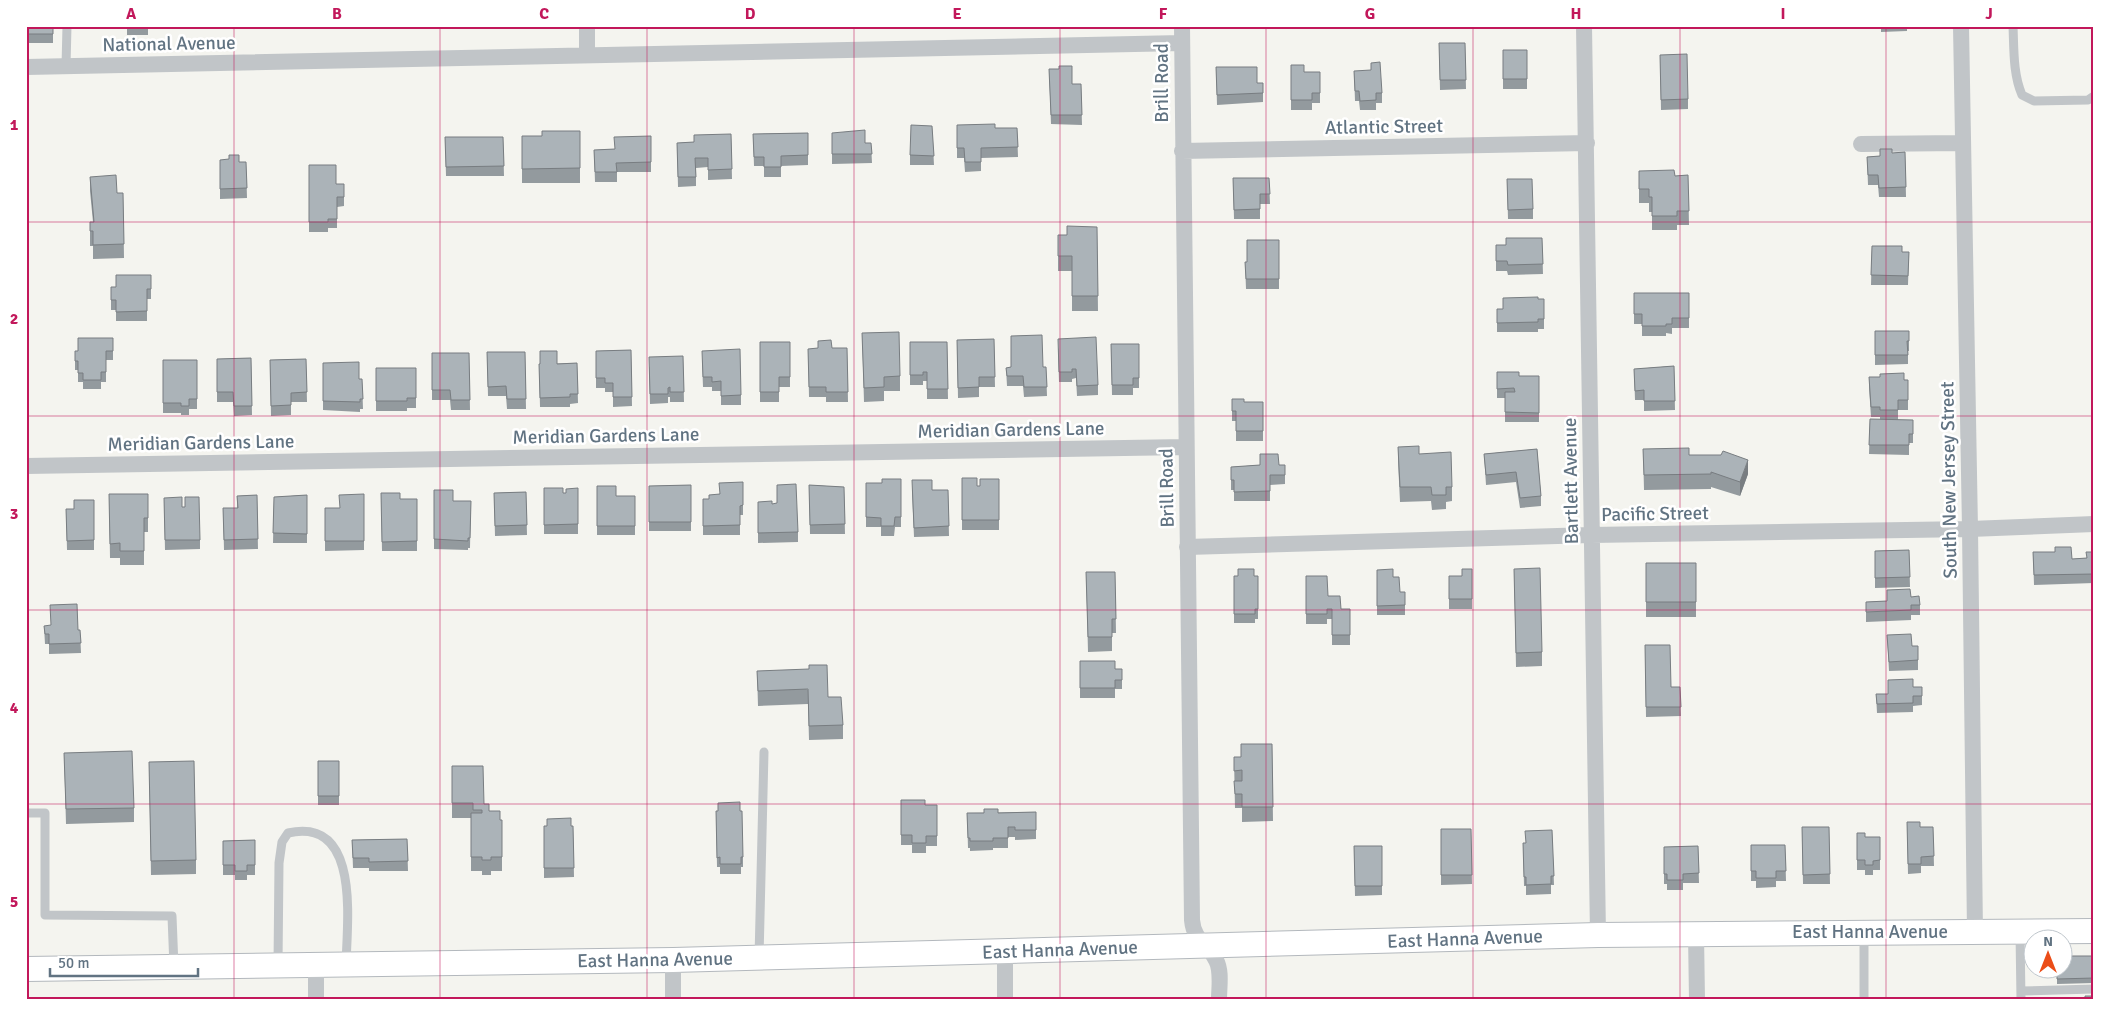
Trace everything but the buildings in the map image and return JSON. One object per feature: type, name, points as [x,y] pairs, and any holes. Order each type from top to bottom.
[{"type":"main road","name":"East Hanna Avenue","points":[[26,970],[673,960],[1598,935],[2094,931]]},
{"type":"street","points":[[587,26],[587,55]]},
{"type":"street","name":"Brill Road","points":[[1182,26],[1192,920],[1197,937],[1218,964],[1220,1000]]},
{"type":"street","name":"Bartlett Avenue","points":[[1584,26],[1598,935]]},
{"type":"street","name":"South New Jersey Street","points":[[1961,26],[1970,529],[1974,932]]},
{"type":"street","name":"National Avenue","points":[[26,67],[1182,43]]},
{"type":"street","name":"Atlantic Street","points":[[1182,151],[1587,143]]},
{"type":"street","points":[[1861,144],[1962,143]]},
{"type":"street","name":"Meridian Gardens Lane","points":[[26,466],[1186,447]]},
{"type":"street","name":"Pacific Street","points":[[1187,547],[1591,536],[1970,529],[2094,524]]},
{"type":"street","points":[[1696,934],[1697,1000]]},
{"type":"street","points":[[1005,952],[1005,1000]]},
{"type":"street","points":[[673,960],[673,1000]]},
{"type":"street","points":[[316,966],[316,1000]]},
{"type":"lane","points":[[66,66],[67,26]]},
{"type":"lane","points":[[2013,26],[2015,68],[2022,96],[2034,101],[2088,100],[2094,96]]},
{"type":"lane","points":[[759,958],[764,752]]},
{"type":"lane","points":[[26,813],[44,813],[45,916],[172,916],[174,967]]},
{"type":"lane","points":[[278,967],[279,863],[282,842],[288,833],[303,830],[324,837],[340,857],[347,884],[346,966]]},
{"type":"lane","points":[[2020,932],[2021,995],[2056,995],[2094,990]]},
{"type":"lane","points":[[1864,933],[1864,1000]]}]
